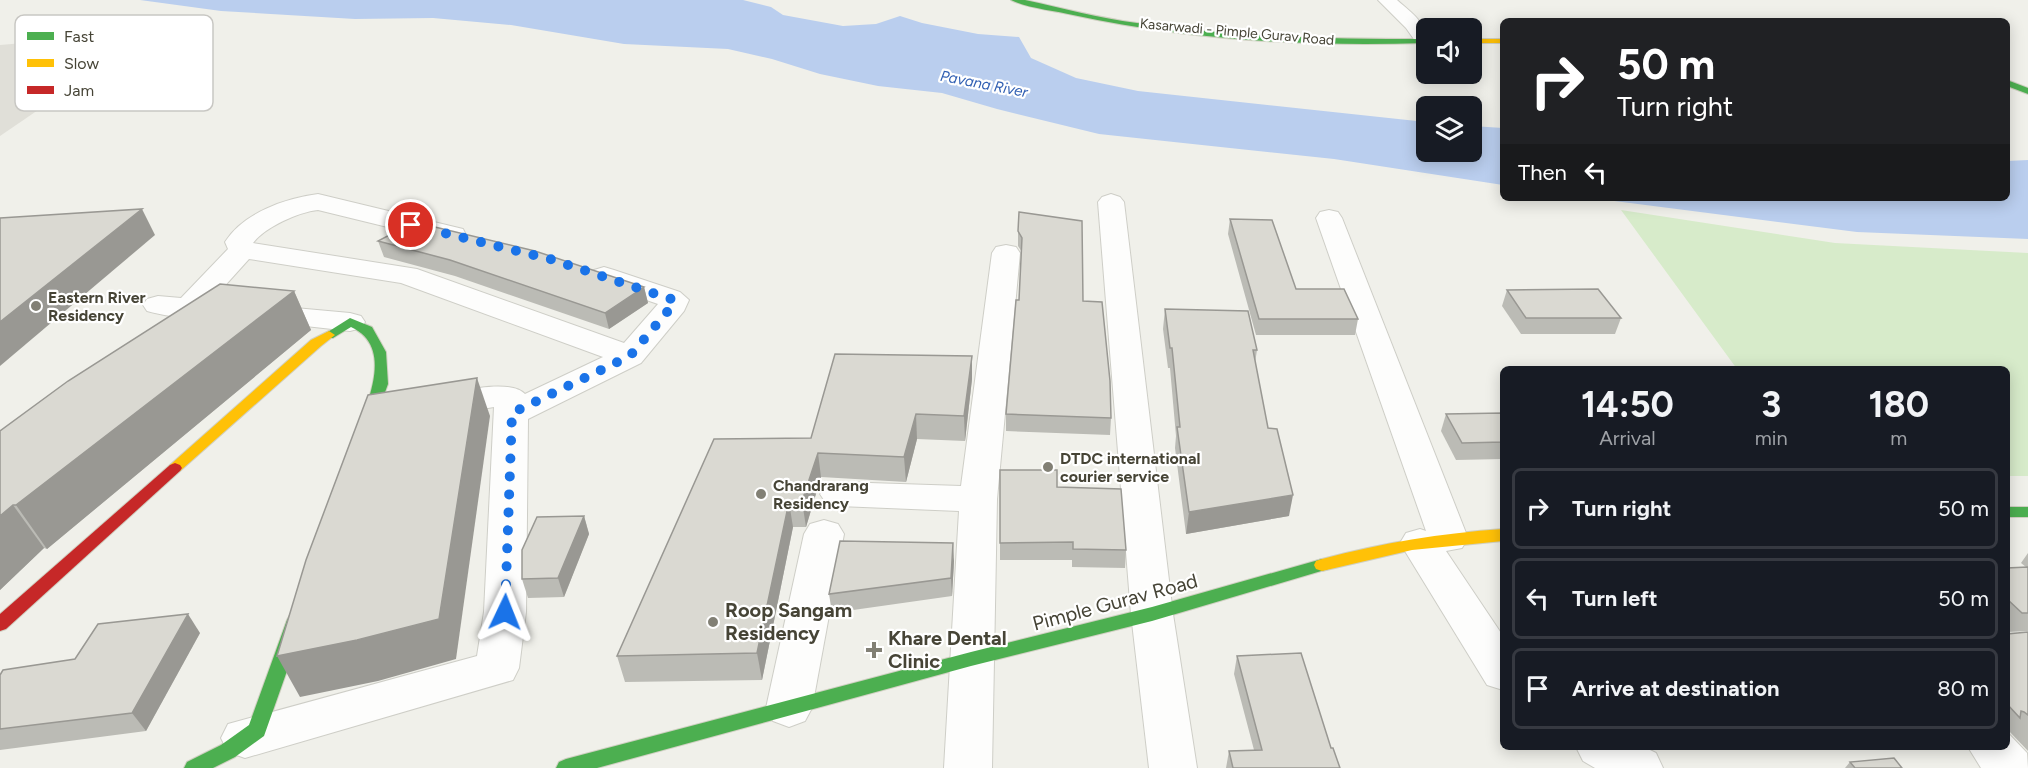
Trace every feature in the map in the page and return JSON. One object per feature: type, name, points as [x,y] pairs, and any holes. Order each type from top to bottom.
[{"type":"street","name":"Kasarwadi - Pimple Gurav Road","points":[[1014,0],[1107,20],[1192,31],[1329,40],[1416,41]]},
{"type":"street","points":[[1387,0],[1416,28]]},
{"type":"street","points":[[1482,41],[1500,41]]},
{"type":"street","points":[[2010,84],[2028,91]]},
{"type":"street","points":[[243,250],[239,242],[242,237],[278,213],[294,206],[318,202],[481,242]]},
{"type":"street","points":[[1112,202],[1152,614],[1173,768]]},
{"type":"street","points":[[1329,218],[1434,541],[1500,666]]},
{"type":"street","points":[[192,322],[243,250]]},
{"type":"street","points":[[243,250],[407,275],[630,356]]},
{"type":"street","points":[[968,768],[978,499],[976,368],[1006,253]]},
{"type":"street","points":[[512,413],[630,356],[673,305],[674,300],[583,270]]},
{"type":"street","points":[[159,305],[192,322],[233,311],[350,322],[368,330],[380,352],[381,384],[362,435]]},
{"type":"street","points":[[0,624],[316,343],[350,322]]},
{"type":"street","points":[[245,738],[497,668],[505,612],[511,398],[503,395],[362,435]]},
{"type":"street","points":[[839,494],[978,499]]},
{"type":"street","points":[[2010,513],[2028,512]]},
{"type":"street","points":[[789,708],[824,534]]},
{"type":"street","name":"Pimple Gurav Road","points":[[582,766],[971,659],[1152,614],[1352,556],[1434,541],[1500,535]]},
{"type":"street","points":[[194,768],[228,751],[257,730],[300,608]]},
{"type":"street","points":[[1606,750],[1639,768]]},
{"type":"street","points":[[1995,750],[2010,768]]},
{"type":"shaded area","points":[[15,44],[15,111],[37,111],[0,136],[0,45]]},
{"type":"green space","points":[[1621,210],[1835,243],[2028,253],[2028,476],[2010,476],[2010,366],[1735,366]]},
{"type":"water","name":"Pavana River","points":[[140,0],[743,0],[771,7],[783,15],[843,26],[876,24],[900,16],[922,23],[978,34],[1019,37],[1031,58],[1076,78],[1138,91],[1416,121],[1416,162],[1482,162],[1482,127],[1500,128],[1500,185],[1334,159],[1099,134],[942,93],[878,86],[820,74],[772,59],[728,49],[624,44],[511,25],[433,18],[355,19],[221,11]]},
{"type":"water","points":[[2028,160],[2028,239],[1857,232],[1614,201],[2010,201],[2010,161]]},
{"type":"building","points":[[142,209],[0,322],[0,218]]},
{"type":"building","points":[[1019,212],[1082,221],[1083,301],[1102,302],[1110,381],[1111,418],[1006,414],[1016,300],[1019,300],[1022,238],[1018,231]]},
{"type":"building","points":[[1230,219],[1272,220],[1296,289],[1344,289],[1358,319],[1259,319]]},
{"type":"building","points":[[414,222],[535,251],[644,287],[605,313],[450,260],[378,241]]},
{"type":"building","points":[[220,284],[294,291],[0,516],[0,431],[68,381]]},
{"type":"building","points":[[1598,289],[1621,318],[1526,318],[1507,290]]},
{"type":"building","points":[[1165,309],[1248,311],[1257,350],[1253,350],[1268,428],[1277,429],[1293,495],[1189,512],[1177,427],[1180,427],[1172,348],[1170,348]]},
{"type":"building","points":[[835,354],[972,356],[964,416],[916,414],[904,457],[818,453],[802,501],[789,502],[757,653],[617,656],[714,439],[811,438]]},
{"type":"building","points":[[477,378],[439,619],[357,640],[277,656],[306,560],[368,395]]},
{"type":"building","points":[[1500,413],[1500,442],[1462,443],[1446,414]]},
{"type":"building","points":[[1000,470],[1057,470],[1057,487],[1121,489],[1126,550],[1073,549],[1073,542],[1000,543]]},
{"type":"building","points":[[584,516],[558,578],[522,579],[522,550],[537,517]]},
{"type":"building","points":[[840,541],[953,543],[951,578],[829,594]]},
{"type":"building","points":[[2028,567],[2028,613],[2022,613],[2010,602],[2010,568]]},
{"type":"building","points":[[188,614],[132,713],[0,729],[0,675],[3,670],[75,659],[98,624]]},
{"type":"building","points":[[2028,632],[2028,715],[2021,711],[2020,718],[2010,707],[2010,634]]},
{"type":"building","points":[[1301,653],[1331,748],[1333,748],[1340,768],[1233,768],[1229,751],[1262,750],[1237,656]]},
{"type":"building","points":[[1894,758],[1902,768],[1855,768],[1850,762]]},
{"type":"traffic: fast","points":[[1015,0],[1135,25],[1207,34],[1317,40],[1416,41]]},
{"type":"traffic: fast","points":[[2010,84],[2028,91]]},
{"type":"traffic: fast","points":[[329,335],[350,322],[368,330],[380,352],[381,384],[362,436]]},
{"type":"traffic: fast","points":[[2010,512],[2028,512]]},
{"type":"traffic: fast","points":[[566,768],[971,659],[1152,614],[1322,565]]},
{"type":"traffic: fast","points":[[194,768],[228,751],[257,730],[296,620]]},
{"type":"traffic: slow","points":[[1482,41],[1500,41]]},
{"type":"traffic: slow","points":[[175,468],[316,343],[329,335]]},
{"type":"traffic: slow","points":[[1322,565],[1412,545],[1500,535]]},
{"type":"traffic: jam","points":[[0,624],[175,468]]},
{"type":"place","name":"Eastern River Residency","points":[[36,306]]},
{"type":"place","name":"DTDC international courier service","points":[[1048,467]]},
{"type":"place","name":"Chandrarang Residency","points":[[761,494]]},
{"type":"place","name":"Roop Sangam Residency","points":[[713,622]]},
{"type":"place","name":"Khare Dental Clinic","points":[[874,650]]},
{"type":"route","points":[[411,225],[550,259],[674,300],[673,305],[630,356],[512,413],[505,612]]}]
